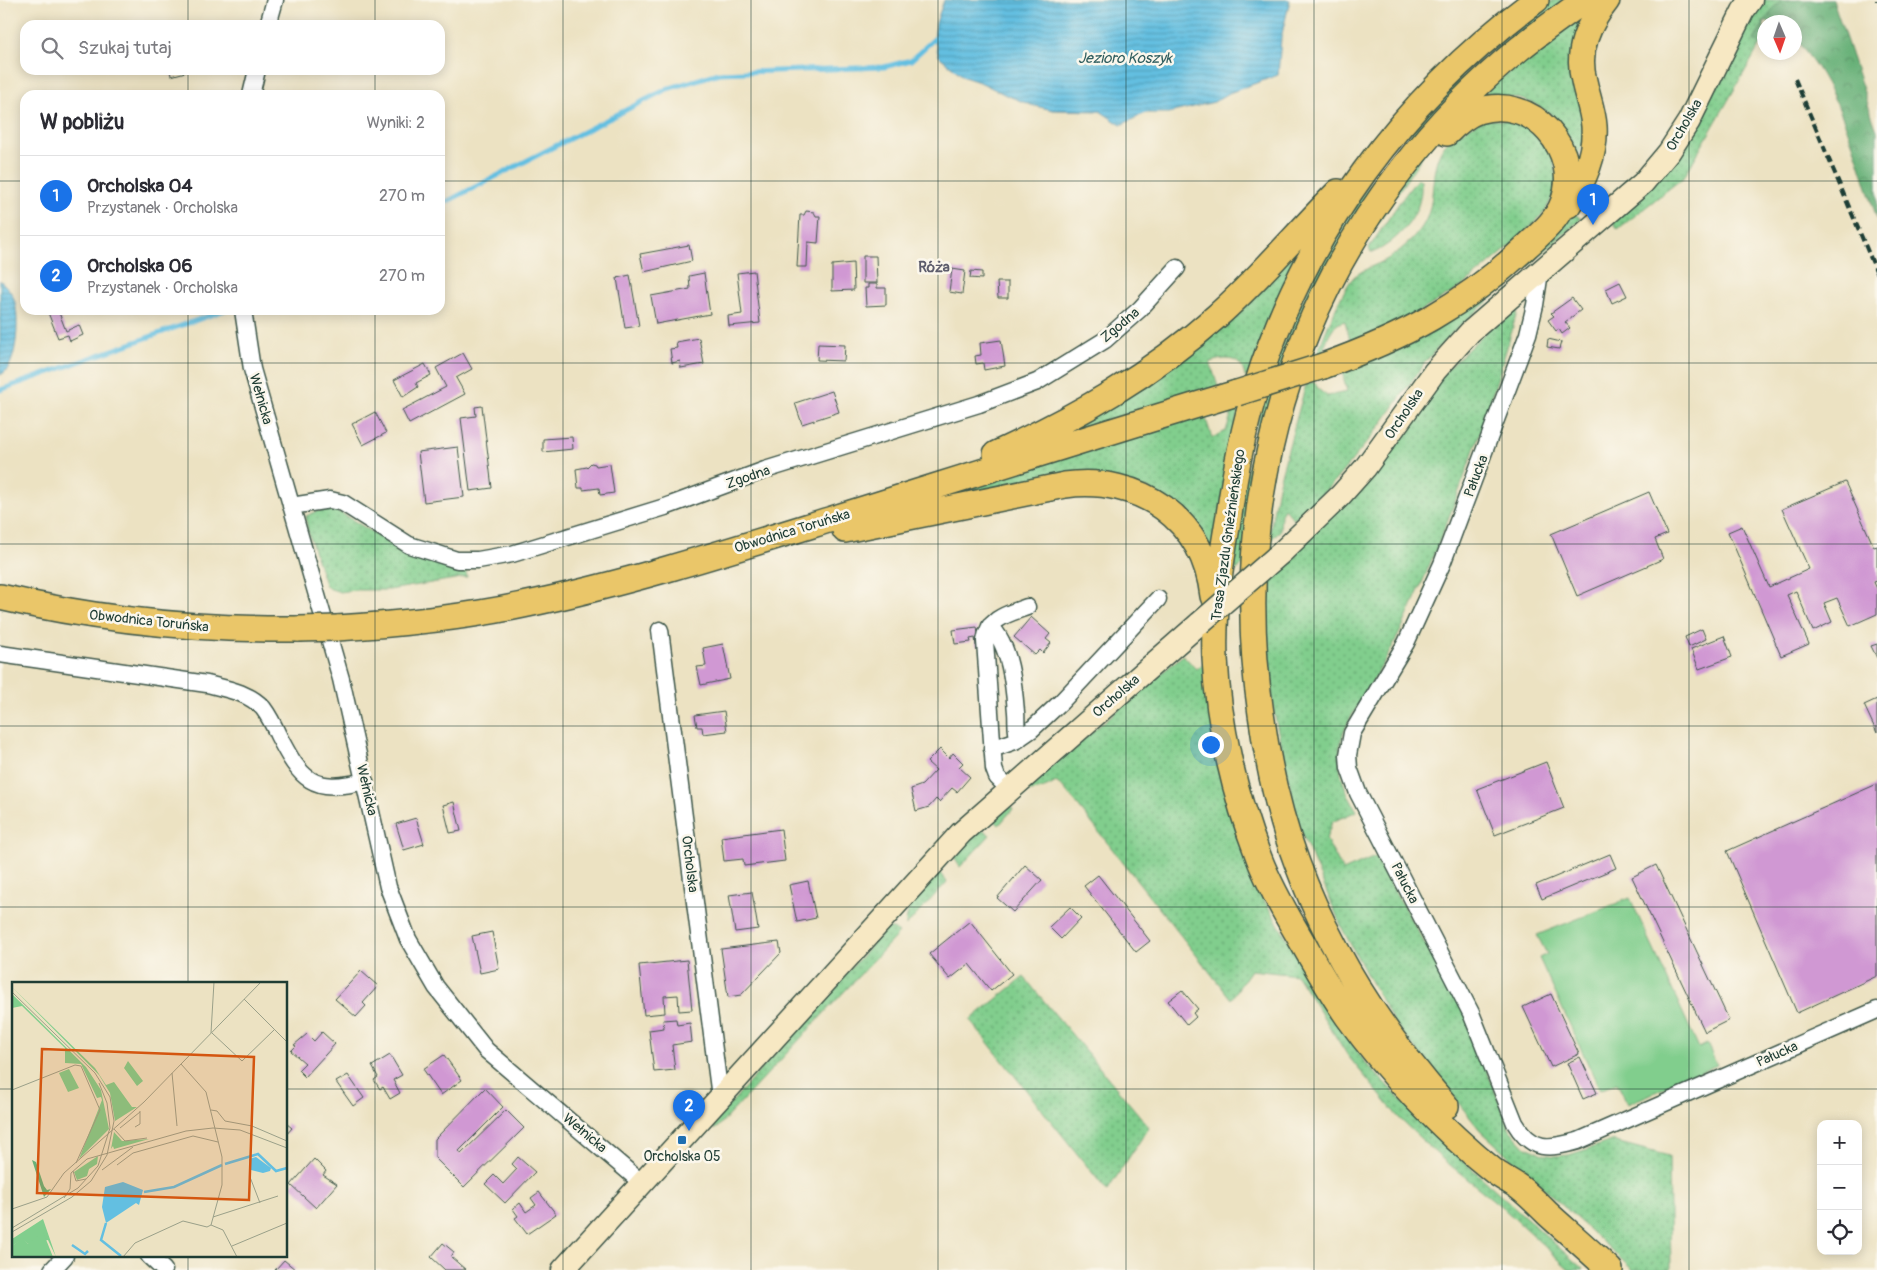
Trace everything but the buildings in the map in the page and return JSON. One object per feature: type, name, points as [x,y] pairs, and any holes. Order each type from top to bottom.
[{"type":"main road","name":"Trasa Zjazdu Gnieźnieńskiego","points":[[1536,0],[1485,40],[1418,105],[1382,146],[1320,240],[1295,288],[1265,360],[1244,429],[1233,486],[1216,606],[1207,623],[1224,733],[1232,771],[1254,845],[1279,901],[1319,972],[1348,1017],[1399,1079],[1448,1129],[1487,1165],[1520,1188],[1610,1270]]},
{"type":"main road","name":"Trasa Zjazdu Gnieźnieńskiego","points":[[1520,1188],[1430,1088],[1381,1022],[1339,953],[1297,863],[1274,787],[1263,731],[1254,659],[1251,596],[1258,519],[1270,450],[1289,380],[1312,320],[1343,257],[1402,168],[1459,103],[1518,50],[1585,0]]},
{"type":"main road","points":[[1552,220],[1574,195],[1585,176],[1590,159],[1594,142],[1594,126],[1582,74],[1582,46],[1595,16],[1607,0]]},
{"type":"main road","points":[[1377,204],[1454,126],[1466,117],[1479,111],[1501,108],[1519,111],[1534,118],[1546,127],[1557,140],[1567,168],[1567,188],[1563,204],[1552,220]]},
{"type":"main road","points":[[865,509],[926,486],[1058,425],[1109,396],[1158,364],[1237,298],[1311,218],[1382,146]]},
{"type":"main road","name":"Obwodnica Toruńska","points":[[0,597],[85,614],[161,624],[219,628],[337,628],[414,622],[522,606],[628,580],[732,550],[1323,366],[1389,340],[1444,312],[1489,280],[1532,242],[1552,220]]},
{"type":"main road","points":[[732,550],[1065,485],[1107,484],[1130,490],[1153,501],[1166,510],[1187,531],[1198,550],[1211,582],[1207,623]]},
{"type":"street","points":[[269,20],[275,0]]},
{"type":"street","name":"Orcholska","points":[[563,1270],[961,833],[1207,623],[1310,526],[1365,468],[1435,371],[1470,332],[1642,183],[1669,152],[1689,122],[1743,11],[1751,0]]},
{"type":"street","points":[[252,90],[256,75]]},
{"type":"street","name":"Zgodna","points":[[291,506],[330,500],[343,503],[409,544],[457,560],[478,560],[512,554],[665,507],[765,470],[980,404],[1037,382],[1105,340],[1140,309],[1177,268]]},
{"type":"street","name":"Pałucka","points":[[1540,272],[1528,334],[1442,564],[1406,643],[1352,733],[1348,755],[1349,768],[1358,792],[1471,1013],[1515,1123],[1522,1135],[1535,1145],[1555,1148],[1578,1140],[1877,1010]]},
{"type":"street","name":"Wełnicka","points":[[244,315],[252,369],[341,679],[388,887],[408,940],[436,987],[486,1050],[642,1183]]},
{"type":"street","points":[[992,749],[1019,739],[1031,730],[1158,599]]},
{"type":"street","points":[[1010,790],[995,773],[985,641],[990,626],[998,618],[1027,607]]},
{"type":"street","points":[[990,626],[998,636],[1010,668],[1019,739]]},
{"type":"street","name":"Orcholska","points":[[660,630],[720,1097]]},
{"type":"street","points":[[0,654],[207,684],[233,690],[249,696],[262,708],[271,721],[290,759],[306,778],[317,784],[328,786],[365,781]]},
{"type":"street","points":[[52,1270],[63,1258]]},
{"type":"street","points":[[151,1258],[164,1270]]},
{"type":"green space","points":[[1553,0],[1568,0],[1479,71],[1283,365],[1273,368],[1297,310],[1351,209],[1440,96]]},
{"type":"green space","points":[[1763,0],[1796,0],[1774,15],[1757,15],[1757,50],[1684,177],[1618,229],[1611,219]]},
{"type":"green space","points":[[1781,0],[1833,0],[1877,131],[1877,219],[1844,121],[1827,84],[1802,47],[1802,15],[1769,15]]},
{"type":"green space","points":[[1581,17],[1581,110],[1584,141],[1578,157],[1564,129],[1548,113],[1530,102],[1509,97],[1487,96],[1485,93],[1499,80]]},
{"type":"green space","points":[[1484,119],[1522,122],[1553,154],[1557,187],[1545,212],[1521,237],[1463,286],[1402,322],[1357,340],[1350,340],[1345,321],[1340,323],[1330,333],[1323,352],[1317,354],[1334,312],[1355,276],[1386,260],[1411,241],[1419,232],[1427,217],[1430,206],[1434,172],[1441,150],[1452,138]]},
{"type":"green space","points":[[1418,178],[1421,181],[1420,200],[1413,217],[1396,238],[1380,250],[1371,252],[1369,248]]},
{"type":"green space","points":[[1574,213],[1581,219],[1451,334],[1425,362],[1378,429],[1334,482],[1312,505],[1294,519],[1284,508],[1281,514],[1280,531],[1268,542],[1278,486],[1306,384],[1314,382],[1319,390],[1327,396],[1347,392],[1342,371],[1415,341],[1464,312]]},
{"type":"green space","points":[[1298,252],[1299,254],[1248,376],[1245,377],[1241,365],[1232,360],[1222,359],[1210,362],[1218,387],[1047,438]]},
{"type":"green space","points":[[1508,310],[1517,312],[1468,468],[1438,544],[1401,629],[1381,668],[1349,720],[1341,740],[1339,756],[1341,773],[1349,796],[1357,811],[1332,822],[1326,839],[1343,871],[1375,857],[1464,1011],[1510,1130],[1526,1147],[1543,1154],[1555,1156],[1569,1155],[1612,1141],[1669,1156],[1671,1270],[1633,1270],[1480,1130],[1394,1022],[1343,930],[1299,827],[1273,708],[1265,603],[1261,584],[1437,380]]},
{"type":"green space","points":[[1273,394],[1244,564],[1233,573],[1240,503],[1263,397]]},
{"type":"green space","points":[[1239,405],[1214,551],[1148,488],[903,507],[1204,413],[1212,438],[1226,431],[1234,406]]},
{"type":"green space","points":[[333,509],[404,550],[427,558],[465,566],[467,577],[389,590],[340,592],[328,588],[325,584],[307,528],[306,516],[317,511]]},
{"type":"green space","points":[[1183,655],[1196,669],[1206,662],[1240,838],[1264,900],[1323,1000],[1364,1061],[1403,1102],[1459,1157],[1584,1270],[1570,1270],[1502,1207],[1439,1156],[1399,1118],[1348,1056],[1297,975],[1251,970],[1231,999],[1064,788],[1056,782],[1040,790],[1022,791]]},
{"type":"green space","points":[[1007,803],[1013,809],[999,825],[993,819]]},
{"type":"green space","points":[[981,828],[990,835],[960,867],[952,854]]},
{"type":"green space","points":[[938,871],[947,882],[906,926],[912,902]]},
{"type":"green space","points":[[1630,898],[1699,1048],[1707,1044],[1717,1065],[1628,1104],[1617,1083],[1600,1090],[1539,958],[1547,954],[1537,935]]},
{"type":"green space","points":[[886,929],[893,929],[899,933],[715,1130],[713,1124],[715,1121]]},
{"type":"green space","points":[[1024,977],[1149,1127],[1107,1191],[970,1020]]},
{"type":"water","name":"Jezioro Koszyk","points":[[944,0],[1290,0],[1281,38],[1278,75],[1229,93],[1214,102],[1169,113],[1145,113],[1121,125],[1100,111],[1053,110],[1031,105],[964,77],[939,56],[934,39],[936,23]]},
{"type":"water","points":[[0,280],[10,291],[14,299],[17,328],[11,363],[6,371],[0,375]]},
{"type":"waterway","points":[[445,202],[667,89],[719,73],[884,67],[911,60],[934,39]]},
{"type":"waterway","points":[[0,390],[211,315]]},
{"type":"railway","points":[[1795,79],[1877,273]]},
{"type":"place","name":"Orcholska 04","points":[[1593,225]]},
{"type":"place","name":"Orcholska 06","points":[[689,1131]]},
{"type":"place","name":"Orcholska 05","points":[[682,1140]]},
{"type":"district","name":"Róża","points":[[934,267]]}]
